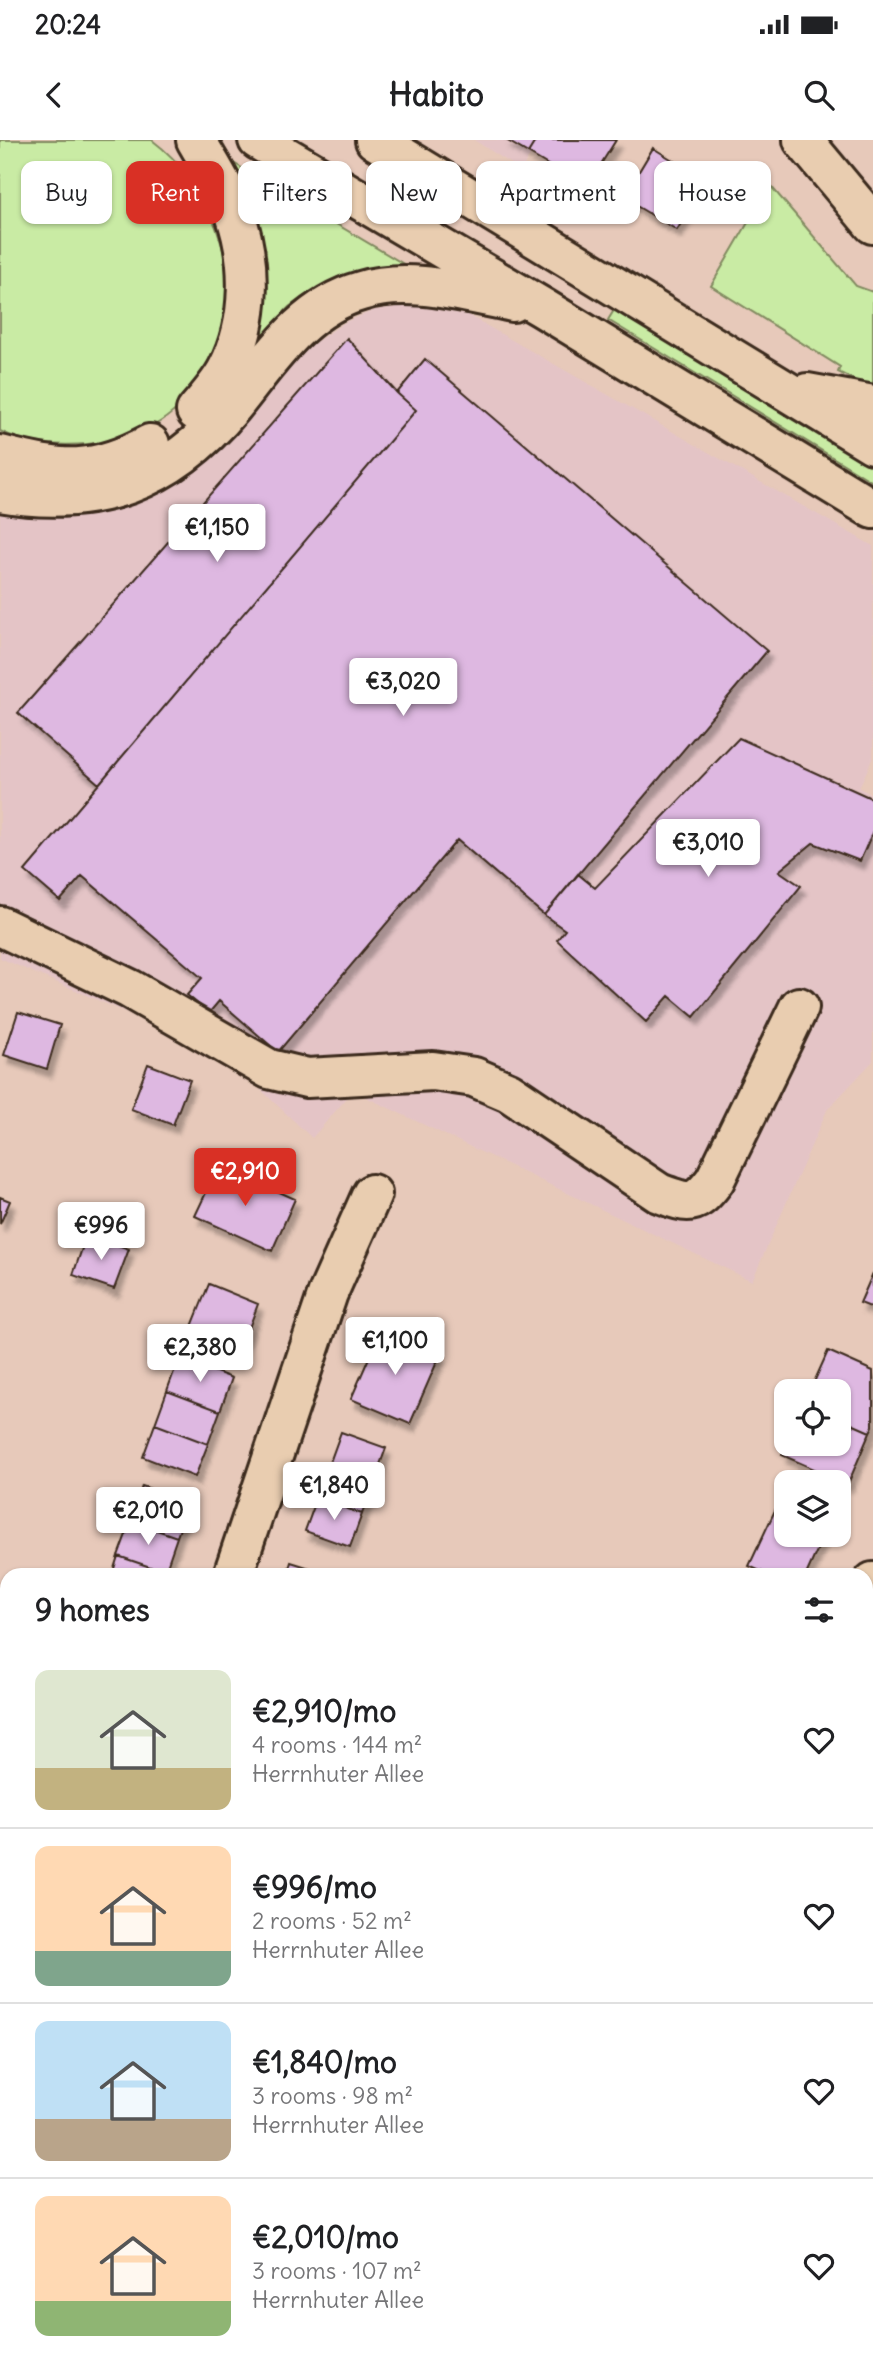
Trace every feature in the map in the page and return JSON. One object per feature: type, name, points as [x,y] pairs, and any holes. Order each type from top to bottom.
[{"type":"main road","points":[[0,455],[52,467],[91,467],[108,463],[154,442],[176,428],[211,393],[228,368],[238,344],[244,317],[246,265],[242,238],[233,209],[196,140]]},
{"type":"main road","points":[[258,140],[543,308],[873,509]]},
{"type":"main road","points":[[374,140],[873,444]]},
{"type":"main road","points":[[803,140],[873,224]]},
{"type":"main road","points":[[0,492],[43,498],[72,498],[102,493],[126,485],[172,463],[213,428],[301,325],[319,311],[361,291],[404,285],[424,286],[543,308]]},
{"type":"main road","points":[[781,388],[873,405]]},
{"type":"main road","points":[[0,926],[130,989],[269,1069],[307,1078],[433,1071],[474,1077],[509,1092],[659,1193],[685,1203],[701,1198],[715,1180],[799,1007]]},
{"type":"main road","points":[[235,1568],[328,1293],[372,1194]]},
{"type":"shaded area","points":[[474,140],[540,140],[527,161],[507,161]]},
{"type":"shaded area","points":[[412,305],[468,315],[873,546],[873,757],[859,788],[873,795],[873,1061],[827,1110],[752,1281],[353,1091],[312,1138],[223,1054],[0,958],[0,511],[42,517],[88,513],[200,462],[307,348],[345,322],[375,310]]},
{"type":"green space","points":[[0,140],[152,140],[175,161],[126,161],[126,224],[215,224],[224,254],[229,308],[226,335],[217,358],[199,384],[172,413],[134,435],[104,442],[66,445],[32,442],[0,431]]},
{"type":"green space","points":[[215,152],[238,166],[238,224],[336,224],[412,269],[363,273],[332,282],[289,307],[267,339],[256,333],[224,192],[224,161],[217,161]]},
{"type":"green space","points":[[771,186],[856,286],[873,292],[873,389],[838,372],[840,367],[711,286],[747,224],[771,224]]},
{"type":"green space","points":[[616,307],[873,461],[873,482],[608,320]]},
{"type":"building","points":[[506,140],[536,140],[528,153]]},
{"type":"building","points":[[536,140],[616,140],[603,161],[541,161],[528,153]]},
{"type":"building","points":[[653,148],[674,161],[654,161],[654,216],[640,208],[640,170]]},
{"type":"building","points":[[667,224],[681,224],[677,230]]},
{"type":"building","points":[[347,338],[416,410],[99,784],[18,713]]},
{"type":"building","points":[[425,359],[767,651],[544,915],[457,840],[278,1052],[219,1001],[209,1013],[187,995],[202,978],[82,876],[60,901],[25,871],[416,410],[397,393]]},
{"type":"building","points":[[739,738],[873,799],[873,831],[860,861],[813,843],[779,871],[801,886],[694,1017],[669,996],[646,1022],[557,940],[565,930],[544,915],[578,874],[595,888]]},
{"type":"building","points":[[18,1012],[60,1025],[47,1069],[4,1055]]},
{"type":"building","points":[[148,1064],[190,1080],[173,1125],[131,1109]]},
{"type":"building","points":[[219,1165],[295,1199],[272,1251],[195,1216]]},
{"type":"building","points":[[0,1197],[10,1201],[0,1224]]},
{"type":"building","points":[[87,1234],[129,1249],[114,1289],[73,1275]]},
{"type":"building","points":[[873,1273],[873,1308],[860,1303]]},
{"type":"building","points":[[209,1284],[258,1304],[241,1349],[191,1329]]},
{"type":"building","points":[[381,1330],[440,1355],[410,1424],[351,1399]]},
{"type":"building","points":[[828,1351],[873,1371],[873,1426],[870,1432],[851,1424],[851,1379],[815,1379]]},
{"type":"building","points":[[179,1358],[232,1378],[220,1411],[167,1391]]},
{"type":"building","points":[[167,1391],[220,1411],[208,1444],[155,1424]]},
{"type":"building","points":[[155,1424],[208,1444],[195,1477],[143,1457]]},
{"type":"building","points":[[851,1424],[870,1432],[851,1477],[851,1470],[816,1470],[784,1456],[851,1456]]},
{"type":"building","points":[[341,1432],[386,1448],[374,1481],[329,1465]]},
{"type":"building","points":[[329,1465],[374,1481],[362,1514],[317,1498]]},
{"type":"building","points":[[142,1486],[189,1502],[177,1537],[131,1521]]},
{"type":"building","points":[[317,1498],[362,1514],[350,1547],[305,1531]]},
{"type":"building","points":[[774,1512],[774,1547],[819,1547],[809,1568],[749,1566]]},
{"type":"building","points":[[131,1521],[177,1537],[166,1568],[153,1568],[118,1556]]},
{"type":"building","points":[[118,1556],[153,1568],[114,1568]]},
{"type":"building","points":[[291,1562],[310,1568],[289,1568]]}]
